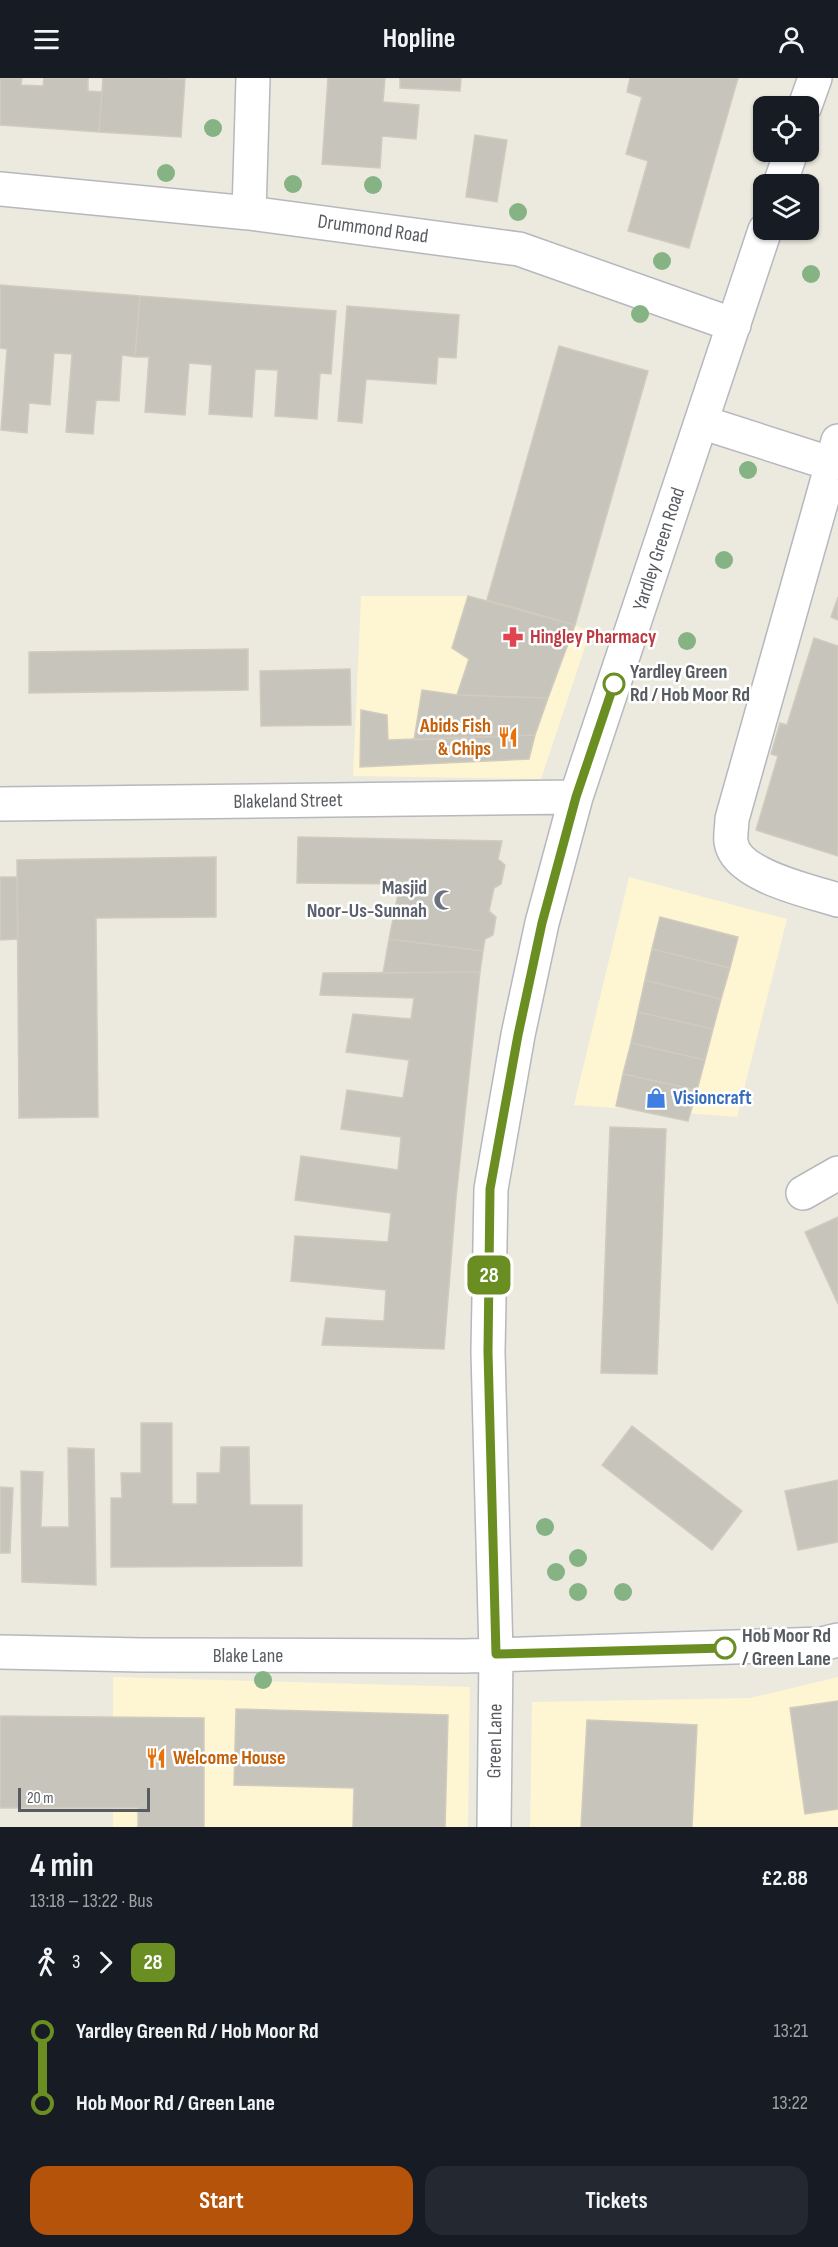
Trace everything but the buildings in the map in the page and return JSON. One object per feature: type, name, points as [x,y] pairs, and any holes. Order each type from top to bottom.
[{"type":"street","points":[[249,213],[253,78]]},
{"type":"street","points":[[809,96],[815,78]]},
{"type":"street","name":"Drummond Road","points":[[0,189],[249,213],[519,249],[734,325]]},
{"type":"street","name":"Yardley Green Road","points":[[496,1654],[488,1352],[490,1189],[518,1035],[542,923],[576,797],[762,240]]},
{"type":"street","points":[[701,422],[835,453],[732,819],[731,843],[738,859],[760,874],[838,900]]},
{"type":"street","name":"Blakeland Street","points":[[0,804],[576,797]]},
{"type":"street","points":[[803,1193],[838,1173]]},
{"type":"street","name":"Blake Lane","points":[[0,1652],[465,1656],[822,1644],[838,1640]]},
{"type":"street","name":"Green Lane","points":[[494,1827],[496,1654]]},
{"type":"shaded area","points":[[361,596],[468,596],[575,625],[590,632],[541,779],[353,776]]},
{"type":"shaded area","points":[[629,877],[787,919],[737,1117],[574,1105]]},
{"type":"shaded area","points":[[113,1677],[470,1687],[468,1827],[113,1827]]},
{"type":"shaded area","points":[[838,1677],[838,1827],[530,1827],[532,1702],[750,1698]]},
{"type":"bus line","name":"28","points":[[614,684],[576,797],[542,923],[518,1035],[490,1189],[488,1352],[496,1654],[528,1655],[725,1648]]},
{"type":"place","name":"Hingley Pharmacy","points":[[513,637]]},
{"type":"place","name":"Yardley Green Rd / Hob Moor Rd","points":[[614,684]]},
{"type":"place","name":"Abids Fish & Chips","points":[[508,737]]},
{"type":"place","name":"Masjid Noor-Us-Sunnah","points":[[444,900]]},
{"type":"place","name":"Visioncraft","points":[[656,1098]]},
{"type":"place","name":"Hob Moor Rd / Green Lane","points":[[725,1648]]},
{"type":"place","name":"Welcome House","points":[[156,1758]]}]
